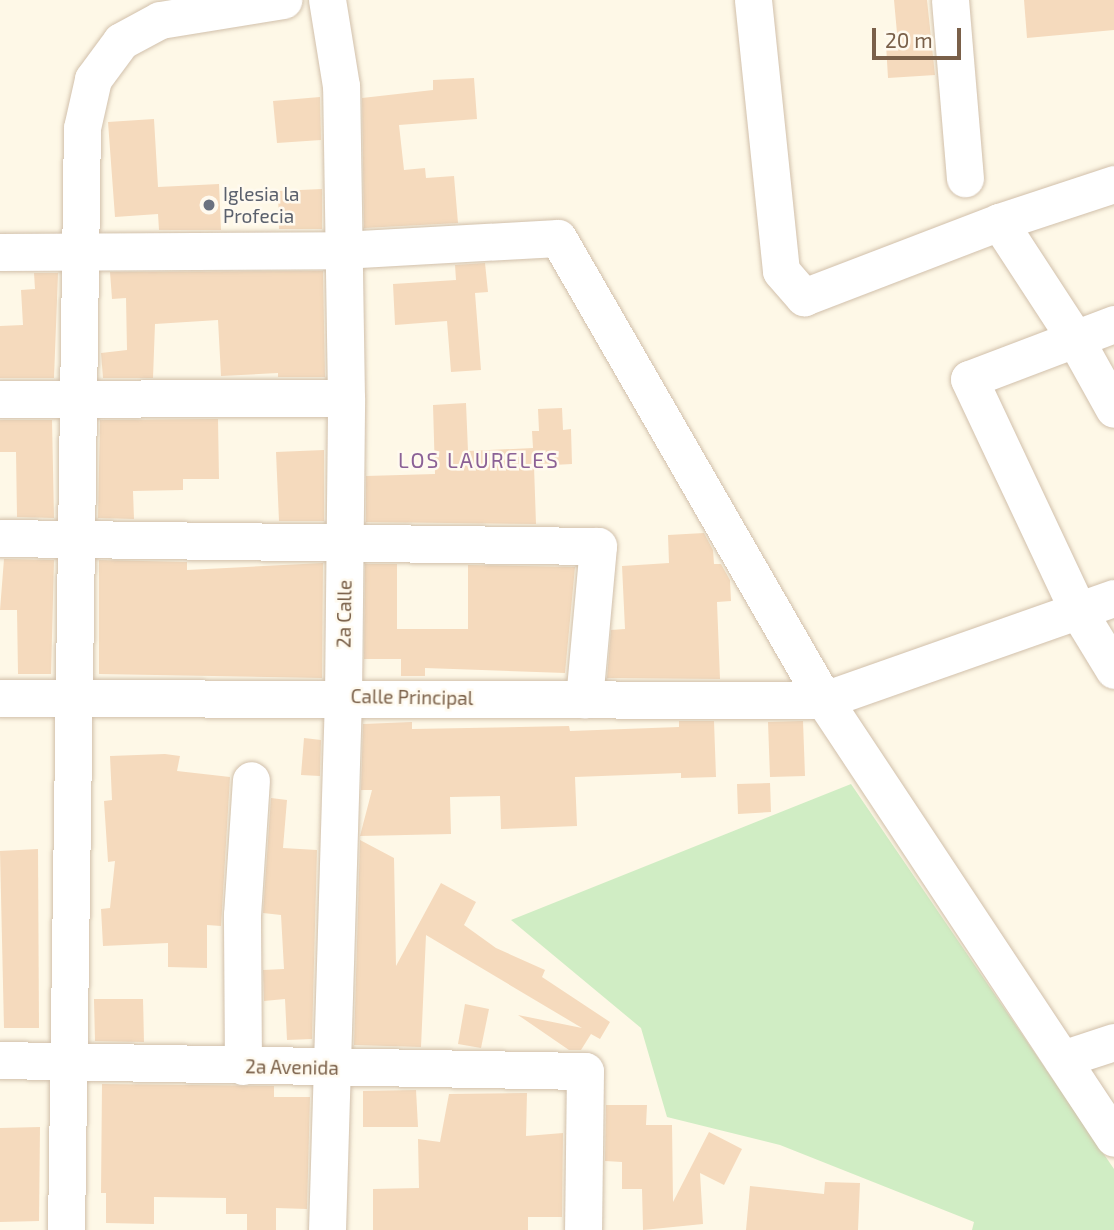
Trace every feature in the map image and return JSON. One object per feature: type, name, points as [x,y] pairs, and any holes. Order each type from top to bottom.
[{"type":"street","points":[[66,1230],[65,1063],[76,698],[76,399],[83,254],[82,128],[93,79],[121,41],[160,20],[283,0]]},
{"type":"street","name":"2a Calle","points":[[327,0],[341,86],[346,398],[343,697],[327,1230]]},
{"type":"street","points":[[753,0],[781,271],[804,297],[999,222],[1114,184]]},
{"type":"street","points":[[950,0],[965,178]]},
{"type":"street","points":[[999,222],[1074,337],[1114,410]]},
{"type":"street","points":[[0,252],[83,254],[342,250],[558,239],[824,700],[1114,1138]]},
{"type":"street","points":[[1114,324],[969,379],[1077,611],[1114,670]]},
{"type":"street","points":[[0,399],[346,398]]},
{"type":"street","points":[[0,538],[598,546],[584,699]]},
{"type":"street","name":"Calle Principal","points":[[0,698],[824,700],[1114,598]]},
{"type":"street","points":[[243,1066],[243,915],[251,780]]},
{"type":"street","points":[[1062,1059],[1114,1042]]},
{"type":"street","name":"2a Avenida","points":[[0,1060],[585,1071],[583,1230]]},
{"type":"green space","points":[[851,784],[1114,1169],[1114,1230],[972,1230],[974,1222],[780,1145],[667,1117],[641,1028],[511,920]]},
{"type":"building","points":[[894,0],[927,0],[935,75],[888,78],[886,44],[898,44]]},
{"type":"building","points":[[1024,0],[1114,0],[1114,30],[1027,38]]},
{"type":"building","points":[[474,78],[477,119],[399,125],[404,170],[425,168],[426,178],[454,176],[458,223],[364,228],[362,98],[433,90],[433,80]]},
{"type":"building","points":[[320,97],[321,140],[277,143],[273,101]]},
{"type":"building","points":[[154,119],[158,187],[219,184],[221,230],[159,230],[158,214],[115,217],[108,122]]},
{"type":"building","points":[[322,189],[322,229],[279,229],[278,191]]},
{"type":"building","points":[[485,263],[488,292],[475,293],[481,370],[451,372],[447,321],[395,325],[393,284],[456,280],[455,265]]},
{"type":"building","points":[[323,271],[325,377],[278,377],[278,373],[221,376],[218,320],[155,324],[153,378],[103,378],[101,353],[127,350],[126,298],[112,299],[110,272]]},
{"type":"building","points":[[34,273],[58,273],[54,378],[0,378],[0,326],[23,325],[21,290],[35,289]]},
{"type":"building","points":[[466,403],[468,451],[533,448],[532,431],[539,431],[538,409],[562,408],[563,430],[571,429],[572,464],[534,466],[536,524],[366,522],[366,476],[435,474],[433,405]]},
{"type":"building","points":[[218,419],[219,479],[183,479],[183,490],[133,491],[134,519],[98,518],[100,420]]},
{"type":"building","points":[[0,420],[52,420],[54,518],[17,517],[16,452],[0,452]]},
{"type":"building","points":[[324,450],[324,521],[279,521],[276,452]]},
{"type":"building","points":[[704,533],[713,550],[714,564],[721,564],[730,580],[731,601],[717,602],[720,679],[607,678],[611,630],[625,629],[622,566],[669,563],[668,535]]},
{"type":"building","points":[[4,559],[54,560],[51,674],[18,674],[17,610],[0,610]]},
{"type":"building","points":[[99,560],[187,562],[187,570],[323,563],[322,678],[99,674]]},
{"type":"building","points":[[365,564],[397,564],[397,629],[468,629],[468,565],[575,567],[565,673],[425,668],[425,676],[401,676],[401,659],[364,659]]},
{"type":"building","points":[[679,721],[714,721],[716,777],[681,778],[681,773],[575,777],[577,826],[501,829],[500,796],[450,797],[451,834],[360,836],[372,790],[361,790],[363,724],[412,722],[412,729],[569,726],[570,731],[679,727]]},
{"type":"building","points":[[803,721],[805,776],[770,777],[768,722]]},
{"type":"building","points":[[304,738],[321,740],[320,776],[301,775]]},
{"type":"building","points":[[110,756],[180,756],[177,771],[230,777],[221,926],[207,925],[207,968],[168,967],[168,943],[103,946],[101,909],[110,908],[115,861],[108,862],[104,801],[112,800]]},
{"type":"building","points":[[770,783],[771,812],[738,814],[737,784]]},
{"type":"building","points":[[271,798],[287,800],[283,848],[317,850],[312,1039],[287,1040],[285,999],[264,1001],[263,970],[284,969],[281,915],[263,913]]},
{"type":"building","points":[[360,840],[394,858],[396,966],[441,883],[476,902],[464,925],[496,948],[545,970],[542,977],[610,1022],[600,1039],[591,1034],[581,1050],[569,1050],[518,1015],[582,1028],[426,935],[421,1047],[354,1045]]},
{"type":"building","points":[[38,849],[39,1028],[4,1028],[0,851]]},
{"type":"building","points":[[94,999],[143,999],[144,1042],[95,1041]]},
{"type":"building","points":[[465,1004],[489,1009],[481,1048],[458,1044]]},
{"type":"building","points":[[102,1084],[274,1086],[274,1097],[310,1097],[307,1209],[276,1208],[276,1230],[247,1230],[247,1214],[226,1214],[226,1198],[154,1197],[154,1224],[106,1223],[106,1193],[101,1193]]},
{"type":"building","points":[[416,1090],[418,1127],[363,1127],[363,1091]]},
{"type":"building","points":[[527,1093],[526,1136],[563,1133],[562,1217],[528,1217],[528,1230],[373,1230],[373,1189],[419,1188],[418,1139],[440,1142],[449,1094]]},
{"type":"building","points":[[606,1105],[647,1105],[646,1125],[672,1125],[673,1202],[709,1132],[742,1149],[724,1185],[700,1173],[703,1224],[643,1230],[642,1189],[622,1189],[622,1162],[605,1161]]},
{"type":"building","points":[[40,1127],[39,1221],[0,1222],[0,1128]]},
{"type":"building","points":[[825,1182],[860,1183],[858,1230],[746,1230],[750,1186],[824,1194]]},
{"type":"place","name":"Iglesia la Profecia","points":[[209,205]]},
{"type":"district","name":"LOS LAURELES","points":[[479,460]]}]
